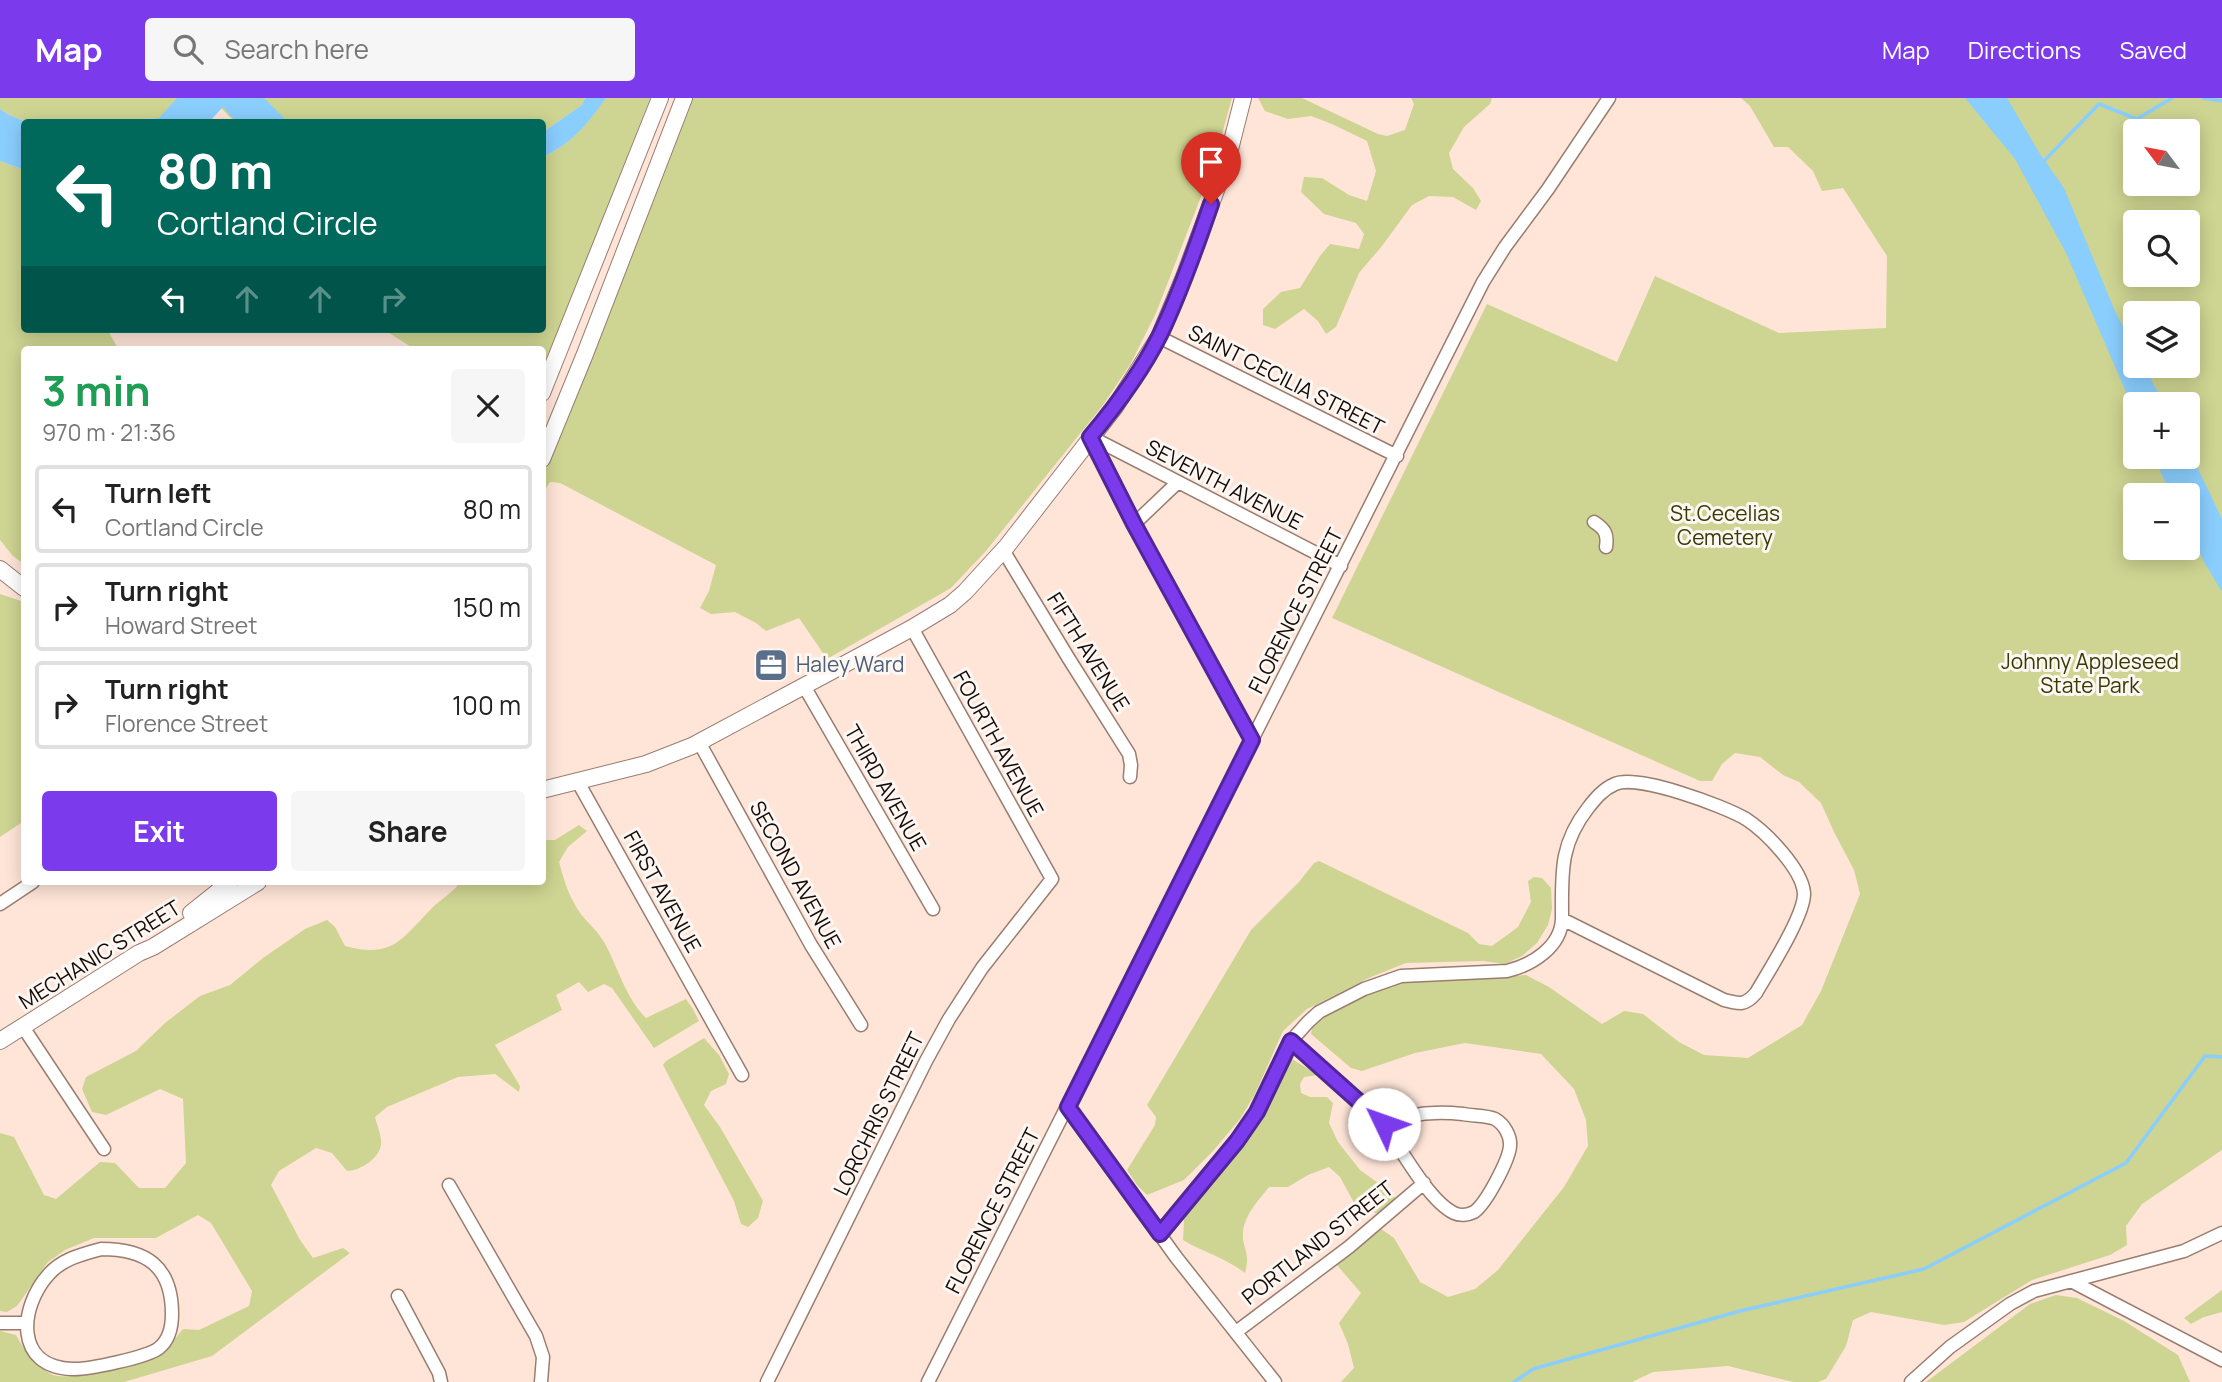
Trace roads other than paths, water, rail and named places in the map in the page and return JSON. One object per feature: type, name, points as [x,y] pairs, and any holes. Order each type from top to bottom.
[{"type":"main road","points":[[546,383],[660,98]]},
{"type":"main road","points":[[546,449],[586,354],[684,98]]},
{"type":"main road","points":[[546,789],[657,761],[699,742],[912,628],[950,605],[965,592],[1003,550],[1115,407],[1159,337],[1184,278],[1228,157],[1243,98]]},
{"type":"main road","points":[[0,569],[21,586]]},
{"type":"main road","points":[[139,953],[226,885]]},
{"type":"main road","name":"MECHANIC STREET","points":[[0,1041],[253,885]]},
{"type":"street","name":"FLORENCE STREET","points":[[928,1382],[1493,265],[1609,98]]},
{"type":"street","name":"SAINT CECILIA STREET","points":[[1159,337],[1397,456]]},
{"type":"street","name":"SEVENTH AVENUE","points":[[1090,437],[1341,566]]},
{"type":"street","points":[[1090,437],[1134,524],[1252,740]]},
{"type":"street","points":[[1134,524],[1177,483]]},
{"type":"street","points":[[1594,522],[1606,533],[1606,547]]},
{"type":"street","name":"FIFTH AVENUE","points":[[1003,550],[1129,754],[1130,777]]},
{"type":"street","name":"FOURTH AVENUE","points":[[912,628],[1052,879]]},
{"type":"street","name":"THIRD AVENUE","points":[[804,686],[933,909]]},
{"type":"street","name":"SECOND AVENUE","points":[[699,742],[810,945],[861,1025]]},
{"type":"street","name":"FIRST AVENUE","points":[[578,782],[742,1075]]},
{"type":"street","points":[[1160,1234],[1237,1141],[1257,1112],[1291,1041],[1308,1021],[1364,989],[1388,979],[1401,976],[1507,971],[1519,968],[1544,952],[1562,930],[1562,919],[1564,854],[1568,840],[1579,820],[1596,798],[1607,789],[1621,782],[1652,784],[1727,809],[1748,820],[1765,834],[1789,861],[1804,892],[1801,911],[1756,993],[1744,1003],[1724,1000],[1562,919]]},
{"type":"street","name":"LORCHRIS STREET","points":[[767,1382],[949,1019],[999,944],[1052,879]]},
{"type":"street","points":[[0,904],[28,885]]},
{"type":"street","points":[[23,1027],[104,1149]]},
{"type":"street","points":[[1291,1041],[1384,1124],[1424,1183],[1451,1212],[1461,1215],[1473,1213],[1490,1192],[1505,1163],[1510,1146],[1506,1129],[1493,1118],[1453,1113],[1400,1117],[1384,1124]]},
{"type":"street","points":[[1068,1107],[1160,1234],[1275,1382]]},
{"type":"street","name":"PORTLAND STREET","points":[[1236,1332],[1349,1247],[1424,1183]]},
{"type":"street","points":[[449,1185],[536,1336],[542,1357],[541,1382]]},
{"type":"street","points":[[1911,1382],[1950,1347],[2010,1304],[2034,1291],[2184,1251],[2222,1233]]},
{"type":"street","points":[[101,1249],[132,1252],[146,1258],[166,1279],[172,1300],[172,1319],[168,1336],[161,1347],[153,1352],[97,1366],[74,1369],[58,1367],[43,1359],[33,1350],[28,1340],[26,1323],[40,1286],[50,1272],[81,1254],[101,1249]]},
{"type":"street","points":[[2071,1282],[2222,1360]]},
{"type":"street","points":[[398,1296],[439,1373],[441,1382]]},
{"type":"street","points":[[0,1323],[26,1323]]},
{"type":"water","points":[[177,98],[264,98],[285,119],[233,119],[223,107],[212,119],[144,119],[159,118]]},
{"type":"water","points":[[585,98],[606,98],[579,132],[546,156],[546,130],[582,105]]},
{"type":"water","points":[[1965,98],[2007,98],[2064,188],[2123,326],[2123,378],[2150,378],[2158,392],[2126,392],[2066,253],[2015,159]]},
{"type":"water","points":[[0,109],[21,120],[21,169],[0,161]]},
{"type":"water","points":[[2159,469],[2198,469],[2222,519],[2222,592],[2200,554],[2200,483],[2166,483]]},
{"type":"waterway","points":[[2043,162],[2099,104],[2137,119],[2172,98]]},
{"type":"waterway","points":[[2203,98],[2222,101]]},
{"type":"waterway","points":[[1514,1382],[1533,1369],[1740,1311],[1924,1269],[2126,1163],[2205,1056],[2222,1057]]},
{"type":"place","name":"Haley Ward","points":[[771,665]]},
{"type":"park label","name":"St.Cecelias Cemetery","points":[[1725,526]]},
{"type":"park label","name":"Johnny Appleseed State Park","points":[[2090,674]]}]
